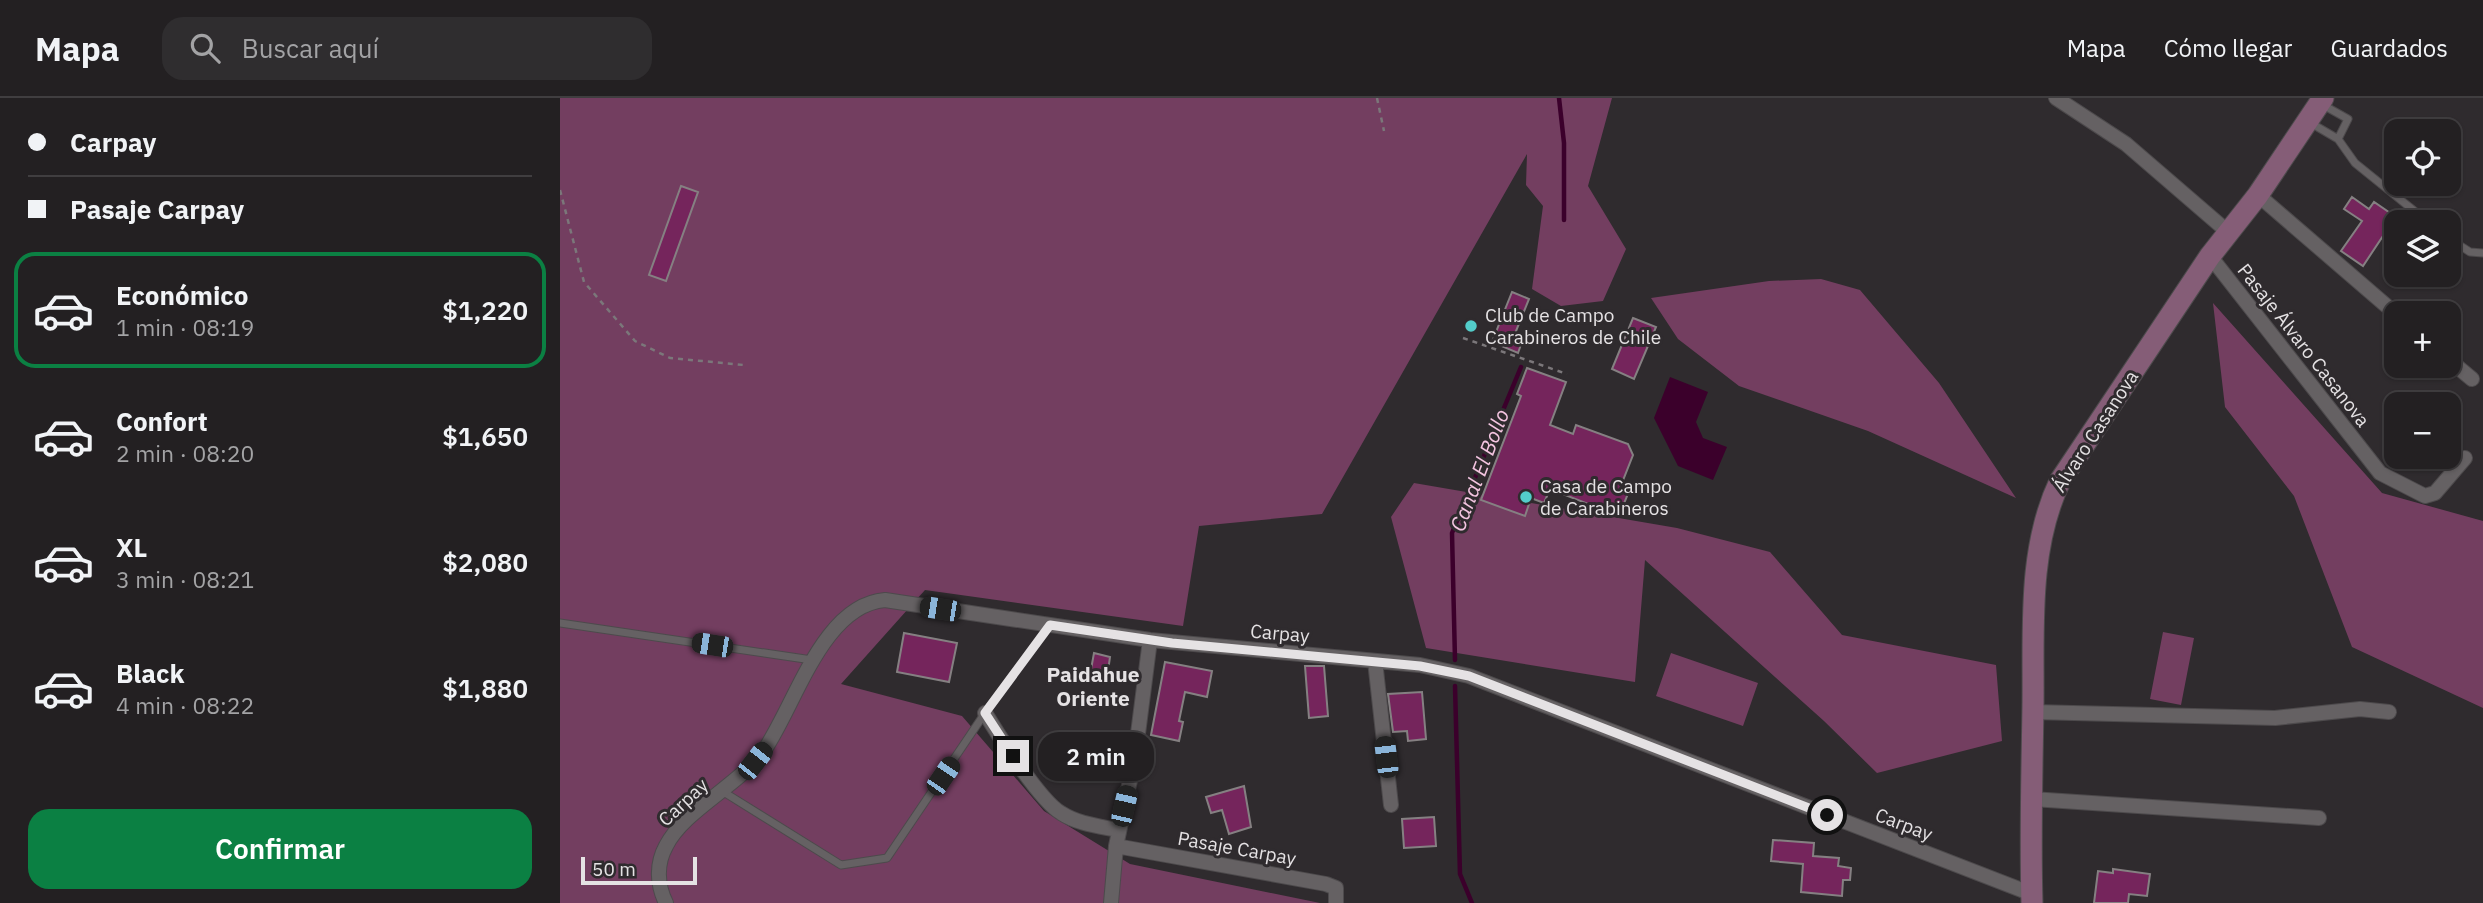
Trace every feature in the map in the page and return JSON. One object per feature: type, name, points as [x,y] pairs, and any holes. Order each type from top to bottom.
[{"type":"street","points":[[2056,98],[2126,144],[2228,232]]},
{"type":"street","name":"Álvaro Casanova","points":[[2032,899],[2031,799],[2036,587],[2040,542],[2049,505],[2060,481],[2210,256],[2276,169],[2285,138],[2316,104]]},
{"type":"street","points":[[2258,195],[2384,304]]},
{"type":"street","name":"Pasaje Álvaro Casanova","points":[[2210,256],[2379,473],[2425,496],[2435,493],[2465,458]]},
{"type":"street","points":[[2461,370],[2472,379]]},
{"type":"street","name":"Carpay","points":[[666,903],[659,878],[666,846],[680,828],[743,774],[766,748],[814,661],[842,618],[858,607],[876,601],[1150,640],[1420,666],[1469,676],[2032,899]]},
{"type":"street","points":[[1111,903],[1118,830],[1135,757],[1150,640]]},
{"type":"street","points":[[1375,661],[1391,805]]},
{"type":"street","points":[[2033,712],[2274,718],[2360,709],[2389,712]]},
{"type":"street","points":[[985,713],[1013,756],[1058,812],[1079,822],[1118,830]]},
{"type":"street","points":[[2031,799],[2319,818]]},
{"type":"street","name":"Pasaje Carpay","points":[[1116,846],[1326,884],[1335,888],[1336,903]]},
{"type":"lane","points":[[2316,104],[2348,119],[2338,139]]},
{"type":"lane","points":[[2316,104],[2355,163],[2413,210]]},
{"type":"lane","points":[[2461,246],[2470,252],[2483,253]]},
{"type":"lane","points":[[560,622],[814,661]]},
{"type":"lane","points":[[722,791],[841,865],[887,859],[985,713],[1050,625]]},
{"type":"path","points":[[1377,98],[1384,131]]},
{"type":"path","points":[[560,190],[584,282],[635,341],[670,358],[744,365]]},
{"type":"path","points":[[1464,338],[1567,374]]},
{"type":"shaded area","points":[[560,98],[1612,98],[1588,186],[1626,249],[1603,301],[1561,306],[1532,289],[1543,206],[1526,185],[1527,154],[1322,514],[1199,526],[1183,626],[925,590],[841,684],[962,716],[1044,811],[1130,864],[1320,903],[560,903]]},
{"type":"shaded area","points":[[1821,279],[1860,290],[1939,383],[2016,498],[1868,431],[1739,386],[1678,339],[1651,298],[1769,281]]},
{"type":"shaded area","points":[[2213,303],[2382,493],[2483,521],[2483,708],[2352,647],[2294,496],[2225,407]]},
{"type":"shaded area","points":[[1670,377],[1708,392],[1696,422],[1703,438],[1727,447],[1713,480],[1678,466],[1654,418]]},
{"type":"shaded area","points":[[1414,483],[1677,528],[1770,552],[1842,635],[1996,665],[2002,741],[1877,773],[1824,721],[1645,560],[1635,682],[1426,648],[1391,517]]},
{"type":"shaded area","points":[[2163,632],[2194,638],[2181,705],[2150,699]]},
{"type":"shaded area","points":[[1671,653],[1758,683],[1743,726],[1656,696]]},
{"type":"building","points":[[681,186],[698,192],[666,281],[649,275]]},
{"type":"building","points":[[2352,197],[2369,209],[2374,202],[2386,210],[2384,237],[2363,266],[2341,251],[2362,221],[2344,209]]},
{"type":"building","points":[[1512,292],[1529,299],[1514,336],[1523,339],[1518,353],[1492,342]]},
{"type":"building","points":[[1633,318],[1656,327],[1634,379],[1612,369]]},
{"type":"building","points":[[1527,368],[1566,382],[1550,425],[1573,434],[1576,425],[1628,444],[1633,455],[1622,483],[1631,486],[1619,516],[1550,489],[1544,503],[1531,498],[1525,516],[1481,500],[1521,396],[1517,394]]},
{"type":"building","points":[[904,633],[957,643],[949,682],[897,672]]},
{"type":"building","points":[[1094,653],[1110,657],[1107,678],[1090,675]]},
{"type":"building","points":[[1165,662],[1212,671],[1207,697],[1185,692],[1179,721],[1183,722],[1179,741],[1151,735]]},
{"type":"building","points":[[1305,666],[1324,666],[1328,716],[1309,718]]},
{"type":"building","points":[[1422,692],[1426,739],[1408,741],[1407,731],[1393,732],[1388,694]]},
{"type":"building","points":[[1244,786],[1251,827],[1229,834],[1222,810],[1211,813],[1206,797]]},
{"type":"building","points":[[1434,817],[1436,846],[1404,848],[1402,819]]},
{"type":"building","points":[[1773,840],[1814,843],[1813,856],[1839,858],[1838,866],[1851,868],[1850,880],[1843,880],[1842,896],[1801,892],[1803,864],[1771,861]]},
{"type":"building","points":[[2113,869],[2150,874],[2147,896],[2129,894],[2128,903],[2094,903],[2098,871],[2113,873]]},
{"type":"waterway","name":"Canal El Bollo","points":[[1559,98],[1564,143],[1564,220]]},
{"type":"waterway","name":"Canal El Bollo","points":[[1455,660],[1452,533],[1521,367]]},
{"type":"waterway","name":"Canal El Bollo","points":[[1455,686],[1460,874],[1472,903]]},
{"type":"place","name":"Club de Campo Carabineros de Chile","points":[[1471,326]]},
{"type":"place","name":"Casa de Campo de Carabineros","points":[[1526,497]]},
{"type":"district","name":"Paidahue Oriente","points":[[1093,686]]},
{"type":"route","points":[[1013,756],[985,713],[1050,625],[1172,643],[1420,666],[1469,676],[1827,815]]}]
